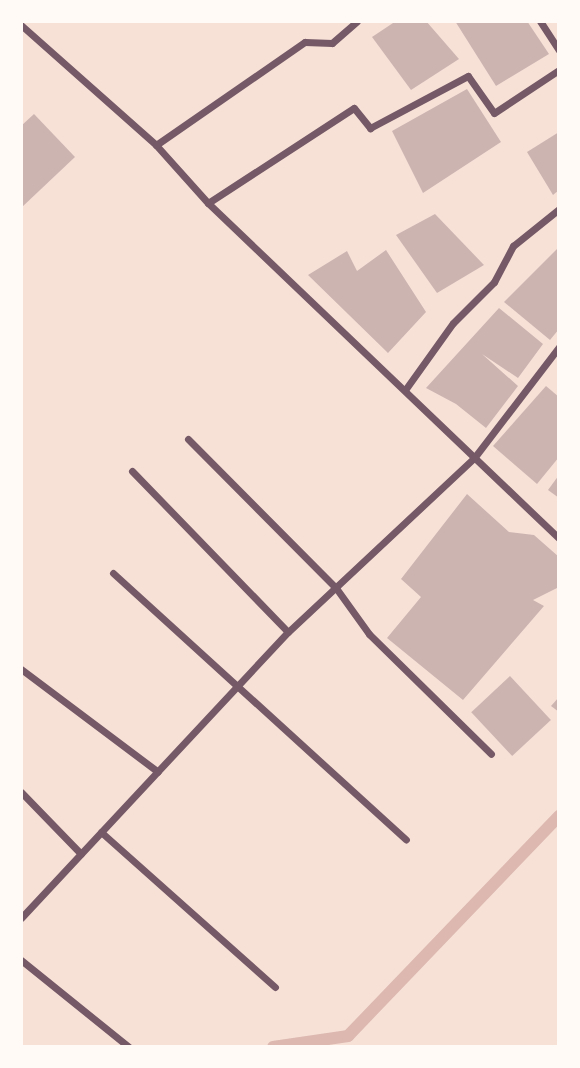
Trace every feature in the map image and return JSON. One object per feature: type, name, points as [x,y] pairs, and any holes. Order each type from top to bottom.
[{"type":"street","points":[[156,145],[305,42],[331,43],[357,21]]},
{"type":"street","points":[[540,21],[559,50]]},
{"type":"street","points":[[21,25],[156,145],[208,203],[559,538]]},
{"type":"street","points":[[208,203],[354,108],[370,128],[468,76],[494,113],[559,70]]},
{"type":"street","points":[[405,390],[453,323],[494,282],[513,246],[559,209]]},
{"type":"street","points":[[21,918],[288,632],[474,458],[559,347]]},
{"type":"street","points":[[188,439],[336,588],[369,634],[491,754]]},
{"type":"street","points":[[132,471],[288,632]]},
{"type":"street","points":[[113,573],[406,840]]},
{"type":"street","points":[[21,669],[158,772]]},
{"type":"street","points":[[21,792],[81,854]]},
{"type":"street","points":[[101,832],[275,987]]},
{"type":"street","points":[[21,960],[98,1019],[129,1047]]},
{"type":"building","points":[[396,21],[426,21],[459,59],[411,90],[372,37]]},
{"type":"building","points":[[455,21],[527,21],[549,54],[496,86]]},
{"type":"building","points":[[467,89],[501,142],[423,193],[392,131]]},
{"type":"building","points":[[34,114],[75,157],[21,208],[21,126]]},
{"type":"building","points":[[559,132],[559,190],[553,195],[527,152]]},
{"type":"building","points":[[435,214],[484,265],[437,293],[396,235]]},
{"type":"building","points":[[559,247],[559,329],[550,340],[504,302]]},
{"type":"building","points":[[386,250],[426,312],[388,353],[308,275],[347,251],[357,271]]},
{"type":"building","points":[[499,308],[543,344],[518,378],[482,354],[518,386],[486,428],[456,404],[426,388]]},
{"type":"building","points":[[546,386],[559,397],[559,457],[537,484],[493,446]]},
{"type":"building","points":[[559,475],[559,498],[548,490]]},
{"type":"building","points":[[467,494],[509,532],[534,535],[559,557],[559,587],[533,600],[544,606],[463,700],[387,638],[421,597],[401,579]]},
{"type":"building","points":[[510,676],[551,720],[512,756],[471,712]]},
{"type":"building","points":[[559,697],[559,712],[551,706]]},
{"type":"waterway","points":[[273,1047],[348,1036],[559,816]]}]
